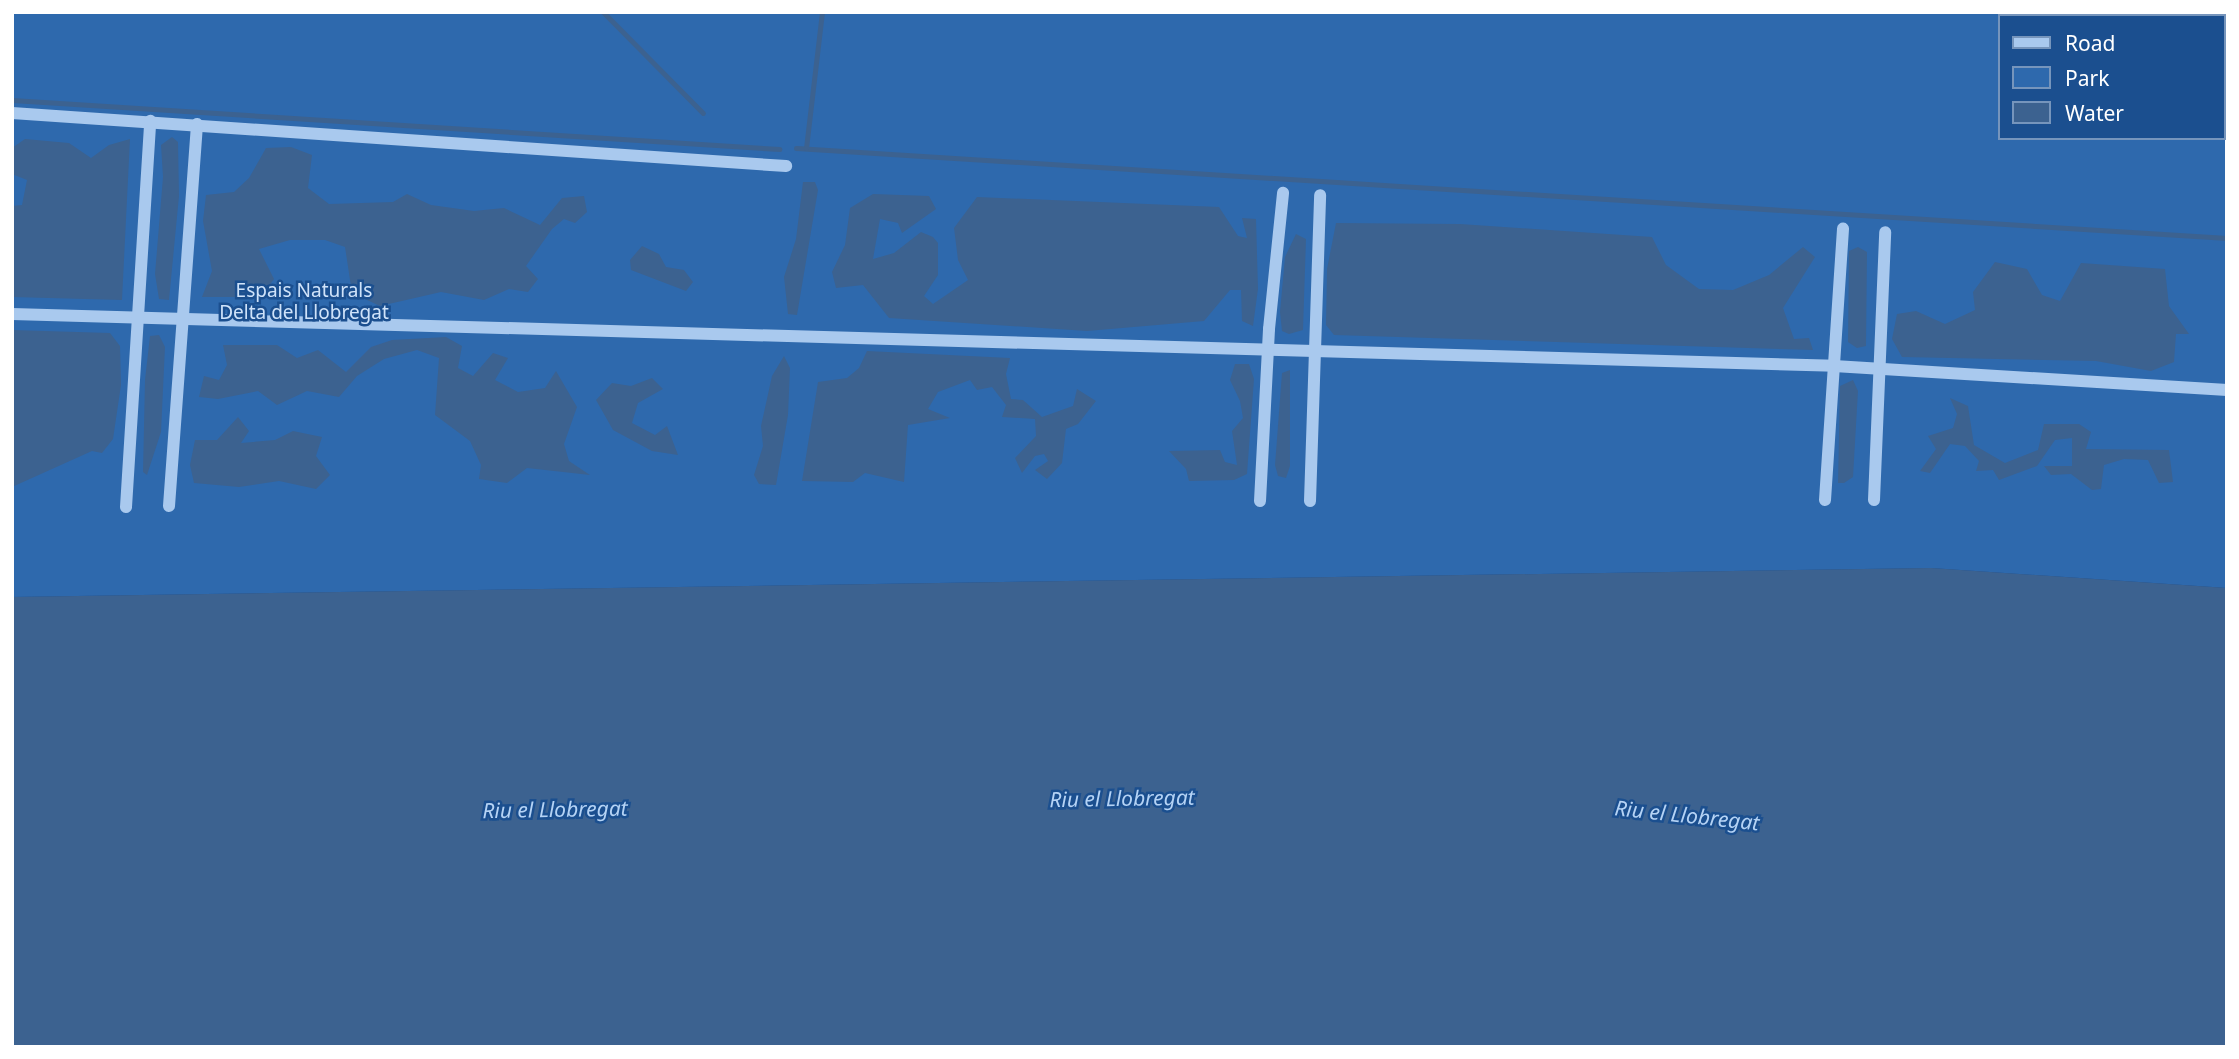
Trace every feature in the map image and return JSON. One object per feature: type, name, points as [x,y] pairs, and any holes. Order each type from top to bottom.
[{"type":"lane","points":[[12,113],[786,166]]},
{"type":"lane","points":[[126,507],[150,121]]},
{"type":"lane","points":[[169,506],[197,124]]},
{"type":"lane","points":[[1260,501],[1268,347],[1283,193]]},
{"type":"lane","points":[[1310,501],[1312,349],[1320,195]]},
{"type":"lane","points":[[1825,500],[1843,229]]},
{"type":"lane","points":[[1874,500],[1885,232]]},
{"type":"lane","points":[[12,314],[1268,347],[1834,366],[2227,390]]},
{"type":"green space","name":"Espais Naturals Delta del Llobregat","points":[[12,12],[2227,12],[2227,588],[1931,568],[12,597]]},
{"type":"water","points":[[172,137],[178,142],[179,196],[169,300],[159,299],[155,274],[163,177],[161,145]]},
{"type":"water","points":[[25,139],[69,143],[91,158],[109,145],[130,139],[122,300],[12,297],[12,206],[22,205],[27,180],[12,174],[12,148]]},
{"type":"water","points":[[291,147],[312,155],[308,188],[329,204],[393,202],[407,194],[431,205],[474,211],[504,208],[540,225],[562,198],[584,196],[587,212],[575,223],[564,219],[552,229],[526,266],[538,279],[528,292],[509,289],[484,300],[441,292],[380,306],[352,293],[345,247],[325,240],[290,240],[259,249],[274,279],[261,297],[202,297],[212,271],[203,221],[206,195],[234,192],[249,178],[266,148]]},
{"type":"water","points":[[803,182],[815,182],[818,190],[797,315],[788,314],[784,277],[796,239]]},
{"type":"water","points":[[873,194],[929,196],[936,209],[902,233],[898,223],[880,219],[873,259],[894,253],[921,232],[933,237],[938,243],[938,275],[924,296],[933,304],[968,280],[958,260],[954,228],[977,197],[1219,207],[1238,236],[1247,238],[1242,218],[1256,219],[1258,289],[1253,326],[1242,321],[1241,290],[1230,290],[1204,321],[1087,331],[889,318],[863,285],[836,288],[832,272],[845,245],[850,208]]},
{"type":"water","points":[[1336,223],[1460,224],[1652,237],[1666,265],[1699,289],[1733,290],[1769,275],[1803,247],[1815,257],[1783,308],[1794,339],[1809,338],[1813,350],[1334,335],[1326,325],[1327,269]]},
{"type":"water","points":[[1296,234],[1306,239],[1303,330],[1289,334],[1282,331],[1280,312],[1285,257]]},
{"type":"water","points":[[642,246],[659,254],[666,267],[684,270],[693,282],[686,291],[631,270],[630,260]]},
{"type":"water","points":[[1858,247],[1867,252],[1866,346],[1857,348],[1848,342],[1849,251]]},
{"type":"water","points":[[1995,262],[2027,269],[2042,295],[2060,301],[2081,263],[2165,269],[2169,306],[2189,334],[2176,334],[2174,362],[2151,371],[2096,361],[1902,357],[1892,339],[1897,314],[1916,311],[1945,324],[1975,310],[1973,292]]},
{"type":"water","points":[[12,330],[110,333],[120,346],[121,385],[113,439],[102,453],[92,451],[12,487]]},
{"type":"water","points":[[159,335],[165,347],[161,432],[147,475],[143,472],[145,380],[150,336]]},
{"type":"water","points":[[446,337],[462,346],[458,368],[473,376],[493,353],[508,358],[495,380],[518,392],[545,388],[556,371],[577,407],[564,444],[569,461],[590,475],[527,468],[507,483],[479,479],[481,465],[470,441],[435,415],[439,358],[417,350],[384,359],[357,376],[339,397],[307,391],[277,405],[258,391],[218,399],[199,397],[204,376],[219,380],[227,365],[223,345],[277,345],[297,358],[318,350],[346,372],[371,347],[392,340]]},
{"type":"water","points":[[867,351],[1010,358],[1006,374],[1011,399],[1023,400],[1042,417],[1073,406],[1077,389],[1096,401],[1078,424],[1066,429],[1062,463],[1047,479],[1035,470],[1048,461],[1044,454],[1035,456],[1022,473],[1015,458],[1036,436],[1035,419],[1002,417],[1006,405],[992,387],[977,390],[970,380],[938,392],[928,409],[950,418],[908,425],[904,482],[865,473],[853,482],[802,481],[818,382],[847,378],[859,368]]},
{"type":"water","points":[[784,356],[790,368],[788,415],[776,485],[759,484],[754,475],[763,446],[761,426],[772,376]]},
{"type":"water","points":[[1235,364],[1249,364],[1254,379],[1247,474],[1234,480],[1189,481],[1186,469],[1169,451],[1220,450],[1225,462],[1237,465],[1232,431],[1243,418],[1240,401],[1230,380]]},
{"type":"water","points":[[1290,370],[1290,466],[1286,478],[1278,476],[1275,465],[1282,373]]},
{"type":"water","points":[[652,378],[663,389],[638,403],[632,423],[655,435],[667,426],[678,455],[652,451],[613,430],[596,400],[612,383],[631,386]]},
{"type":"water","points":[[1853,380],[1858,391],[1853,477],[1844,483],[1838,483],[1840,386]]},
{"type":"water","points":[[1950,398],[1968,406],[1974,445],[2005,463],[2038,450],[2044,424],[2079,424],[2091,432],[2086,449],[2169,450],[2173,482],[2159,483],[2148,460],[2124,459],[2104,465],[2101,489],[2092,490],[2071,474],[2051,475],[2044,466],[2072,466],[2072,438],[2055,440],[2037,466],[1999,480],[1993,470],[1976,471],[1979,461],[1965,446],[1950,444],[1930,473],[1920,471],[1936,449],[1928,436],[1953,428],[1957,414]]},
{"type":"water","points":[[238,417],[249,431],[241,443],[275,440],[293,431],[322,437],[316,456],[330,475],[316,489],[279,481],[239,487],[194,483],[190,465],[195,440],[217,440]]},
{"type":"water","name":"Riu el Llobregat","points":[[1931,568],[2227,588],[2227,1047],[12,1047],[12,597]]},
{"type":"waterway","points":[[603,12],[703,113]]},
{"type":"waterway","points":[[806,148],[822,12]]},
{"type":"waterway","points":[[2029,12],[2032,14]]},
{"type":"waterway","points":[[2155,12],[2158,14]]},
{"type":"waterway","points":[[12,100],[779,149]]},
{"type":"waterway","points":[[796,148],[2227,238]]}]
